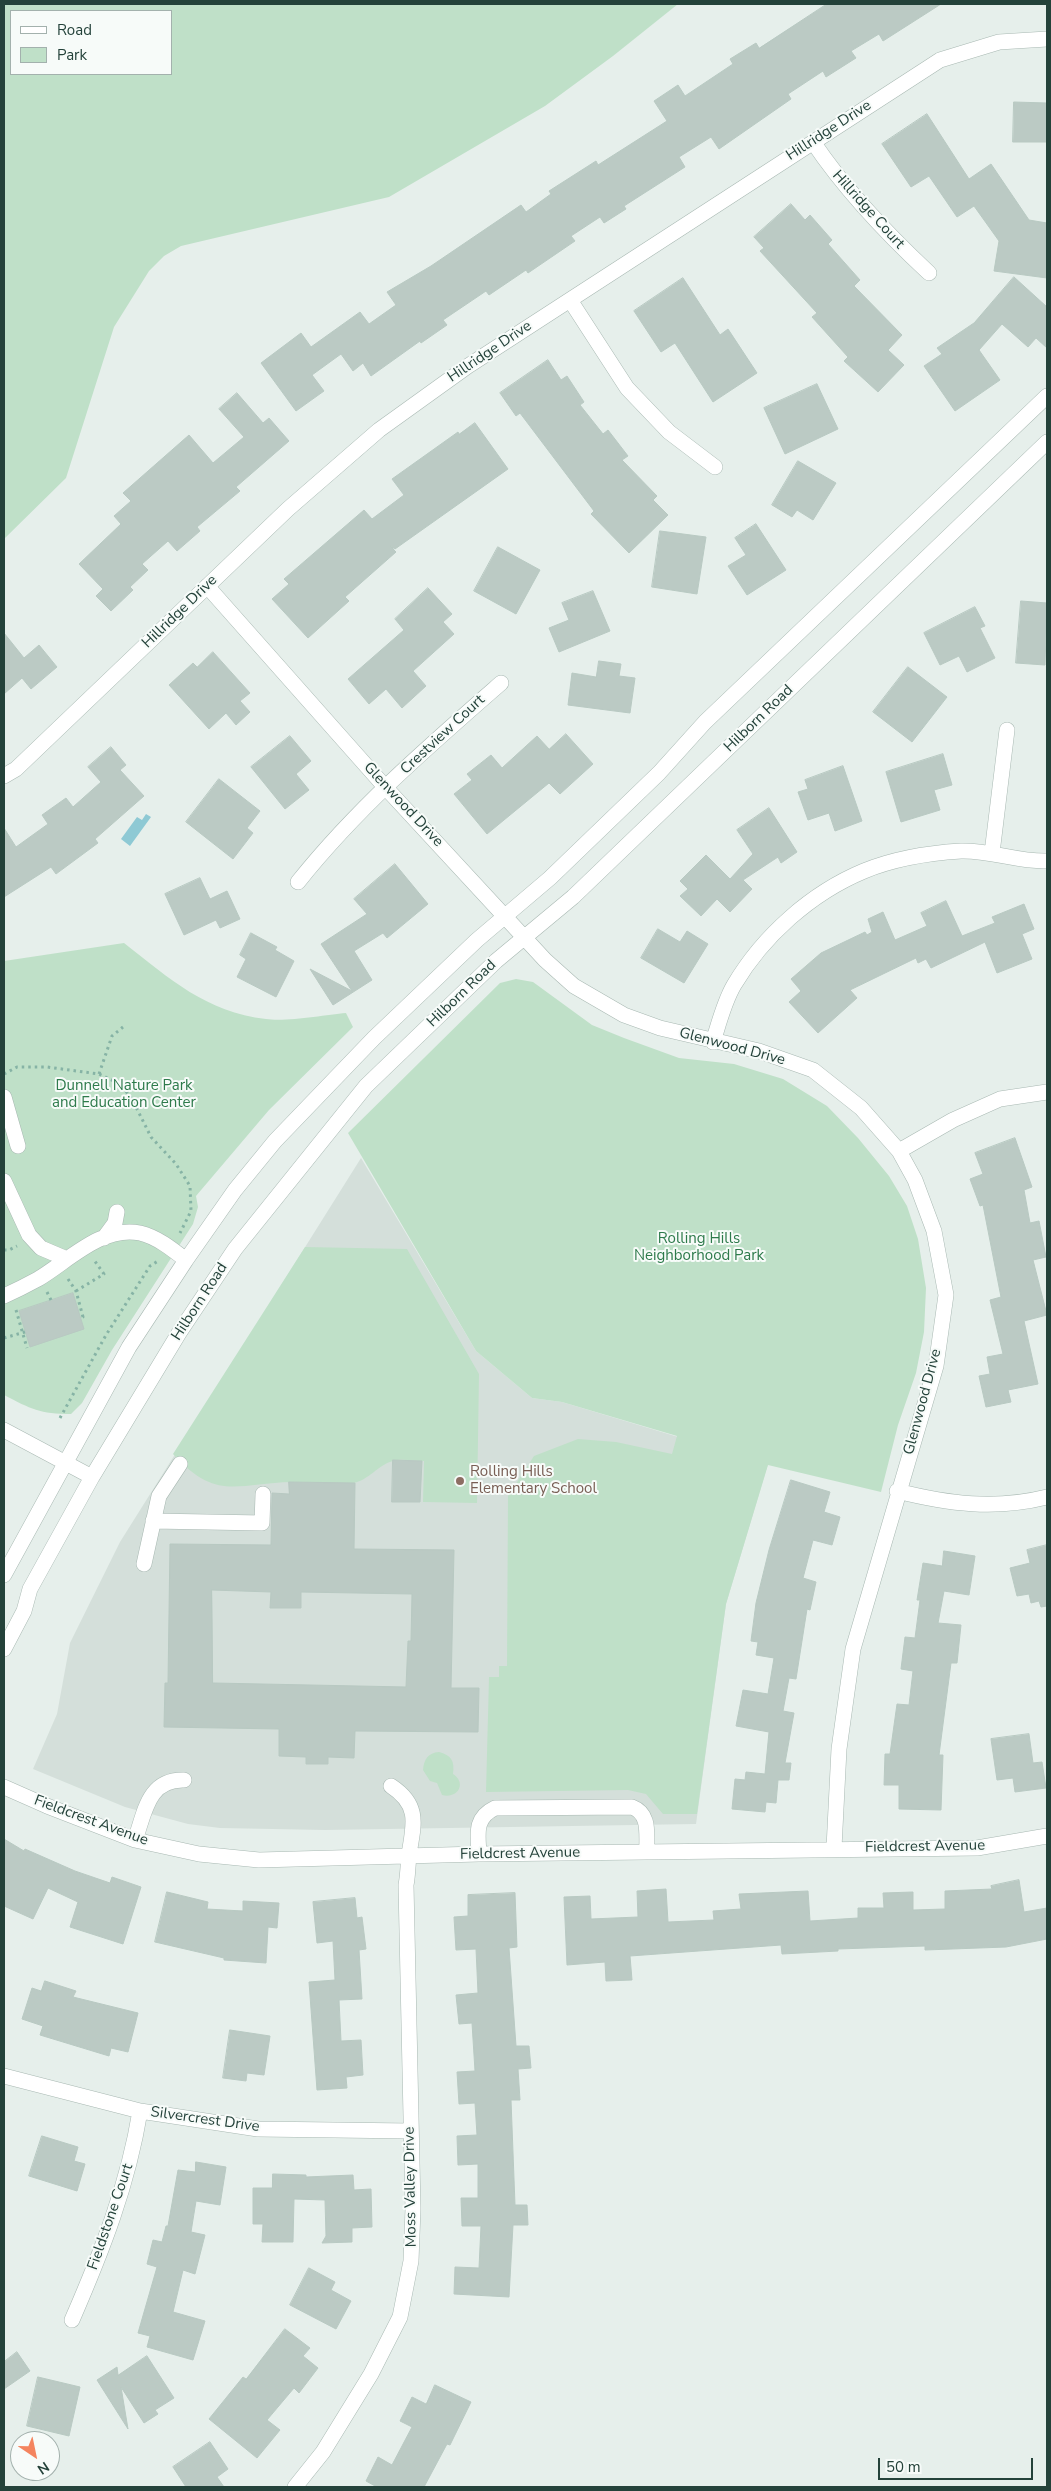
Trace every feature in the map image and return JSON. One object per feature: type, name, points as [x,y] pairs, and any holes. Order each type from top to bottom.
[{"type":"street","name":"Hillridge Drive","points":[[4,776],[16,769],[288,509],[379,430],[468,366],[940,60],[1000,42],[1047,39]]},
{"type":"street","name":"Hillridge Court","points":[[813,142],[831,169],[884,231],[929,273]]},
{"type":"street","points":[[570,300],[628,388],[669,432],[715,467]]},
{"type":"street","name":"Hilborn Road","points":[[4,1575],[129,1347],[235,1190],[310,1103],[430,984],[550,878],[659,773],[705,722],[1047,396]]},
{"type":"street","name":"Hilborn Road","points":[[4,1648],[24,1611],[30,1589],[92,1477],[178,1333],[235,1249],[366,1086],[496,961],[573,897],[1047,442]]},
{"type":"street","name":"Glenwood Drive","points":[[208,586],[386,788],[549,964],[574,986],[624,1015],[660,1028],[713,1042],[759,1051],[814,1070],[861,1108],[899,1151],[915,1180],[934,1231],[946,1295],[936,1366],[897,1491],[853,1649],[839,1749],[834,1848]]},
{"type":"street","name":"Crestview Court","points":[[298,882],[329,843],[501,683]]},
{"type":"street","points":[[992,853],[1007,730]]},
{"type":"street","points":[[713,1042],[721,1014],[740,978],[773,933],[823,893],[864,871],[912,858],[961,851],[992,853],[1047,861]]},
{"type":"street","points":[[899,1151],[953,1120],[1000,1099],[1047,1092]]},
{"type":"street","points":[[4,1097],[18,1146]]},
{"type":"street","points":[[4,1181],[29,1235],[41,1248],[67,1259]]},
{"type":"street","points":[[104,1238],[116,1223],[117,1212]]},
{"type":"street","points":[[4,1296],[39,1278],[85,1247],[104,1238],[122,1233],[139,1233],[153,1237],[166,1253],[186,1260]]},
{"type":"street","points":[[4,1430],[92,1477]]},
{"type":"street","points":[[144,1564],[159,1496],[180,1464]]},
{"type":"street","points":[[897,1491],[974,1506],[1026,1502],[1047,1497]]},
{"type":"street","points":[[154,1521],[262,1523],[263,1494]]},
{"type":"street","points":[[135,1840],[150,1796],[159,1786],[172,1780],[184,1780]]},
{"type":"street","name":"Moss Valley Drive","points":[[295,2487],[323,2452],[371,2374],[400,2317],[412,2261],[413,2209],[406,1885],[414,1831],[414,1816],[404,1794],[391,1786]]},
{"type":"street","name":"Fieldcrest Avenue","points":[[4,1787],[135,1840],[200,1854],[259,1860],[834,1848],[977,1848],[1047,1836]]},
{"type":"street","points":[[479,1854],[479,1822],[482,1816],[495,1808],[632,1807],[638,1809],[646,1820],[647,1852]]},
{"type":"street","name":"Silvercrest Drive","points":[[4,2076],[140,2111],[258,2129],[410,2132]]},
{"type":"street","name":"Fieldstone Court","points":[[72,2320],[103,2250],[132,2155],[140,2111]]},
{"type":"path","points":[[99,1074],[112,1036],[123,1027]]},
{"type":"path","points":[[4,1074],[17,1067],[30,1066],[99,1074],[120,1084],[126,1090],[151,1137],[176,1164],[190,1186],[191,1211],[186,1222],[166,1253],[150,1266],[106,1335],[60,1418]]},
{"type":"path","points":[[4,1250],[17,1246]]},
{"type":"path","points":[[76,1291],[104,1274],[85,1247]]},
{"type":"path","points":[[66,1276],[76,1291],[83,1317],[80,1318]]},
{"type":"path","points":[[38,1297],[52,1285]]},
{"type":"path","points":[[22,1306],[15,1311],[24,1332],[27,1348]]},
{"type":"path","points":[[4,1338],[24,1332]]},
{"type":"shaded area","name":"Rolling Hills Elementary School","points":[[361,1158],[476,1351],[532,1398],[562,1402],[768,1464],[726,1604],[696,1824],[325,1830],[220,1828],[188,1824],[125,1807],[33,1769],[57,1714],[70,1643],[120,1542]]},
{"type":"green space","points":[[4,4],[678,4],[613,56],[545,106],[389,197],[181,246],[164,256],[149,271],[114,327],[66,478],[4,539]]},
{"type":"green space","name":"Dunnell Nature Park and Education Center","points":[[124,943],[173,981],[190,992],[225,1009],[274,1020],[346,1013],[353,1027],[269,1110],[196,1196],[198,1207],[193,1224],[112,1350],[82,1403],[71,1414],[43,1412],[4,1395],[4,961]]},
{"type":"green space","name":"Rolling Hills Neighborhood Park","points":[[516,979],[533,982],[592,1025],[679,1058],[734,1064],[783,1079],[827,1106],[858,1138],[889,1176],[907,1206],[918,1239],[926,1288],[924,1332],[916,1373],[898,1425],[881,1492],[768,1465],[726,1604],[697,1814],[663,1814],[646,1794],[628,1790],[486,1792],[489,1677],[499,1677],[499,1666],[507,1666],[508,1496],[534,1456],[578,1439],[616,1442],[672,1454],[677,1436],[562,1402],[532,1398],[476,1351],[348,1133],[500,983]]},
{"type":"green space","points":[[305,1247],[407,1249],[479,1374],[477,1503],[423,1502],[424,1461],[393,1461],[383,1465],[364,1479],[353,1483],[292,1482],[228,1486],[202,1479],[188,1469],[173,1454]]},
{"type":"green space","points":[[439,1752],[447,1755],[453,1762],[453,1774],[460,1786],[452,1795],[442,1795],[437,1783],[430,1781],[423,1770],[427,1757]]},
{"type":"water","points":[[146,814],[151,817],[130,846],[121,839],[137,817],[142,820]]},
{"type":"building","points":[[827,4],[941,4],[883,41],[879,34],[851,51],[856,58],[826,77],[823,71],[788,94],[791,99],[719,149],[711,137],[679,157],[685,167],[624,206],[626,209],[604,223],[600,217],[571,236],[575,241],[528,273],[526,270],[489,295],[486,291],[443,320],[447,325],[421,343],[420,341],[371,376],[363,363],[353,371],[341,354],[312,375],[324,391],[296,411],[261,363],[301,333],[311,347],[360,312],[369,324],[396,305],[387,292],[431,266],[521,205],[526,212],[551,194],[549,191],[596,161],[598,165],[667,121],[654,101],[678,85],[685,96],[733,64],[730,59],[756,43],[759,48]]},
{"type":"building","points":[[1014,102],[1047,103],[1047,142],[1013,142]]},
{"type":"building","points":[[927,114],[969,179],[991,164],[1029,220],[1047,223],[1047,278],[994,271],[999,241],[974,206],[957,217],[929,176],[911,187],[882,144]]},
{"type":"building","points":[[791,204],[805,220],[810,215],[832,240],[828,244],[860,280],[854,286],[902,335],[888,350],[904,365],[878,392],[844,361],[848,357],[812,317],[817,313],[760,251],[764,248],[754,237]]},
{"type":"building","points":[[1014,277],[1047,307],[1047,348],[1036,338],[1028,347],[1002,324],[979,350],[1000,380],[955,411],[924,366],[942,354],[937,348],[974,323]]},
{"type":"building","points":[[683,278],[720,335],[728,329],[757,373],[713,402],[675,343],[661,352],[634,311]]},
{"type":"building","points":[[548,360],[561,380],[567,376],[584,402],[580,405],[603,434],[608,430],[628,456],[622,460],[657,496],[653,500],[668,515],[629,553],[591,514],[594,511],[520,413],[516,416],[500,393]]},
{"type":"building","points":[[817,384],[838,429],[785,454],[764,408]]},
{"type":"building","points":[[237,393],[263,423],[269,418],[289,441],[236,487],[240,491],[197,527],[200,531],[177,551],[168,541],[142,564],[148,570],[130,587],[133,590],[111,611],[96,596],[103,589],[79,564],[121,524],[114,516],[131,501],[123,493],[189,435],[213,463],[244,437],[219,409]]},
{"type":"building","points":[[475,423],[508,469],[395,549],[390,546],[396,552],[345,597],[349,601],[308,638],[272,599],[289,584],[284,579],[364,510],[372,519],[404,495],[392,479],[458,432],[459,434]]},
{"type":"building","points":[[798,461],[836,483],[813,520],[797,510],[792,517],[772,505]]},
{"type":"building","points":[[756,524],[786,570],[747,595],[728,566],[746,555],[735,538]]},
{"type":"building","points":[[660,531],[706,537],[697,594],[652,587]]},
{"type":"building","points":[[498,547],[540,570],[516,614],[474,591]]},
{"type":"building","points":[[428,588],[452,614],[443,622],[454,634],[413,671],[426,686],[402,708],[386,689],[369,704],[348,679],[404,630],[395,619]]},
{"type":"building","points":[[593,591],[610,631],[559,652],[549,628],[569,620],[562,603]]},
{"type":"building","points":[[1021,601],[1047,603],[1045,665],[1016,663]]},
{"type":"building","points":[[975,607],[985,626],[980,628],[995,658],[967,672],[959,656],[940,665],[924,633]]},
{"type":"building","points":[[4,633],[24,658],[39,645],[57,667],[31,689],[22,678],[4,694]]},
{"type":"building","points":[[213,652],[250,693],[240,701],[250,712],[236,725],[226,713],[209,729],[169,685],[193,663],[197,667]]},
{"type":"building","points":[[599,661],[621,664],[619,676],[635,678],[630,713],[568,705],[572,673],[596,677]]},
{"type":"building","points":[[908,667],[947,697],[912,742],[873,712]]},
{"type":"building","points":[[566,734],[593,764],[560,794],[549,783],[487,834],[454,794],[472,780],[467,774],[491,755],[502,768],[537,736],[549,749]]},
{"type":"building","points":[[290,736],[311,761],[296,774],[309,790],[285,809],[251,767]]},
{"type":"building","points":[[111,747],[126,765],[120,770],[144,796],[95,839],[98,843],[56,874],[51,867],[4,897],[4,828],[16,847],[48,824],[42,815],[66,798],[73,807],[101,782],[88,767]]},
{"type":"building","points":[[943,754],[952,785],[934,790],[940,810],[901,822],[886,772]]},
{"type":"building","points":[[843,766],[862,821],[835,831],[829,813],[808,820],[798,792],[808,789],[805,780]]},
{"type":"building","points":[[219,779],[260,811],[247,828],[253,833],[233,859],[186,822]]},
{"type":"building","points":[[769,808],[797,852],[781,863],[778,857],[743,880],[752,889],[730,912],[717,899],[701,916],[680,896],[688,889],[680,881],[706,855],[730,879],[753,854],[737,830]]},
{"type":"building","points":[[395,864],[428,904],[387,938],[383,933],[354,951],[372,980],[333,1005],[310,969],[352,991],[321,944],[367,914],[354,899]]},
{"type":"building","points":[[200,878],[210,899],[227,891],[240,919],[220,928],[216,920],[184,935],[165,894]]},
{"type":"building","points":[[946,901],[962,936],[995,923],[992,917],[1024,904],[1034,929],[1022,934],[1032,959],[997,973],[985,942],[931,968],[926,959],[918,963],[916,958],[850,990],[857,998],[818,1033],[789,1002],[801,991],[791,979],[821,953],[865,932],[867,935],[872,932],[868,919],[883,912],[895,940],[927,926],[921,913]]},
{"type":"building","points":[[658,929],[680,942],[687,931],[708,944],[684,983],[641,958]]},
{"type":"building","points":[[251,933],[277,947],[275,950],[294,961],[276,997],[237,977],[246,959],[240,955]]},
{"type":"building","points":[[1015,1138],[1032,1187],[1024,1190],[1030,1223],[1039,1221],[1046,1257],[1033,1260],[1047,1315],[1024,1321],[1038,1384],[1008,1390],[1011,1402],[986,1407],[979,1376],[990,1374],[987,1357],[1003,1354],[990,1300],[1001,1297],[983,1205],[980,1206],[970,1179],[983,1174],[975,1153]]},
{"type":"building","points":[[73,1293],[84,1329],[30,1347],[19,1311]]},
{"type":"building","points":[[393,1460],[422,1461],[420,1502],[392,1502]]},
{"type":"building","points":[[791,1480],[830,1492],[824,1512],[840,1517],[832,1545],[813,1540],[803,1578],[816,1582],[810,1610],[807,1609],[796,1679],[789,1678],[783,1711],[794,1713],[785,1763],[791,1763],[789,1780],[778,1780],[776,1803],[766,1802],[765,1812],[732,1809],[735,1779],[745,1780],[746,1772],[765,1774],[769,1732],[736,1726],[743,1690],[768,1694],[774,1658],[756,1655],[758,1642],[751,1641],[756,1603],[769,1550]]},
{"type":"building","points":[[289,1482],[355,1483],[354,1549],[454,1550],[451,1688],[479,1688],[478,1732],[355,1731],[354,1758],[328,1757],[328,1764],[306,1764],[306,1757],[279,1756],[279,1729],[164,1727],[165,1683],[168,1683],[170,1544],[271,1545],[272,1493],[289,1494]],"holes":[[[212,1590],[271,1592],[270,1608],[301,1608],[301,1592],[412,1594],[411,1641],[408,1641],[406,1687],[213,1683]]]},
{"type":"building","points":[[1047,1545],[1047,1606],[1041,1607],[1039,1601],[1031,1603],[1029,1594],[1017,1596],[1010,1568],[1030,1563],[1027,1550]]},
{"type":"building","points":[[944,1551],[975,1556],[969,1595],[944,1591],[938,1623],[961,1625],[957,1663],[951,1663],[939,1755],[943,1755],[941,1810],[899,1809],[899,1785],[884,1785],[885,1754],[890,1754],[897,1704],[909,1705],[913,1671],[901,1669],[905,1637],[915,1638],[920,1600],[917,1600],[923,1563],[942,1566]]},
{"type":"building","points":[[1029,1734],[1033,1763],[1042,1762],[1046,1788],[1015,1792],[1013,1778],[997,1780],[991,1739]]},
{"type":"building","points":[[4,1839],[24,1851],[25,1849],[75,1871],[110,1883],[112,1877],[141,1887],[123,1944],[70,1927],[78,1902],[48,1888],[33,1919],[4,1906]]},
{"type":"building","points":[[1019,1880],[1024,1912],[1047,1908],[1047,1939],[1006,1947],[925,1950],[925,1946],[838,1949],[838,1951],[782,1954],[781,1945],[630,1956],[632,1980],[606,1981],[605,1962],[567,1965],[564,1897],[590,1896],[591,1919],[638,1917],[637,1891],[666,1889],[668,1922],[714,1920],[713,1911],[741,1909],[739,1894],[808,1891],[810,1921],[858,1918],[858,1908],[884,1908],[883,1893],[913,1892],[913,1910],[945,1909],[945,1891],[992,1889],[991,1886]]},
{"type":"building","points":[[167,1892],[208,1902],[207,1909],[243,1911],[243,1901],[279,1903],[277,1928],[268,1927],[266,1963],[224,1960],[224,1958],[155,1942]]},
{"type":"building","points":[[515,1893],[517,1947],[509,1948],[516,2046],[529,2046],[531,2068],[518,2069],[520,2100],[511,2100],[515,2205],[527,2205],[528,2225],[513,2225],[509,2297],[454,2294],[455,2267],[479,2268],[481,2226],[462,2226],[461,2198],[478,2198],[478,2164],[458,2165],[457,2136],[477,2135],[475,2103],[459,2104],[457,2072],[475,2071],[472,2023],[459,2024],[456,1995],[478,1993],[476,1949],[456,1950],[454,1917],[468,1916],[468,1895]]},
{"type":"building","points":[[355,1898],[357,1918],[362,1917],[366,1949],[359,1950],[362,1999],[339,2000],[341,2041],[361,2040],[363,2075],[346,2077],[347,2088],[317,2090],[309,1982],[335,1980],[333,1941],[317,1943],[313,1902]]},
{"type":"building","points":[[45,1981],[76,1991],[73,1997],[138,2013],[128,2052],[111,2048],[109,2056],[40,2035],[43,2026],[22,2019],[32,1988],[41,1991]]},
{"type":"building","points":[[230,2030],[270,2036],[264,2075],[247,2073],[246,2081],[223,2078]]},
{"type":"building","points":[[42,2136],[78,2147],[74,2161],[85,2164],[77,2191],[29,2176]]},
{"type":"building","points":[[196,2162],[226,2167],[220,2205],[196,2201],[191,2232],[205,2235],[195,2274],[183,2270],[173,2312],[205,2321],[193,2360],[147,2347],[150,2336],[138,2333],[157,2267],[147,2264],[153,2240],[162,2242],[166,2226],[168,2226],[178,2170],[195,2172]]},
{"type":"building","points":[[273,2174],[306,2175],[306,2177],[353,2175],[354,2190],[371,2189],[372,2227],[352,2228],[352,2242],[322,2243],[326,2236],[325,2200],[294,2199],[293,2242],[262,2242],[263,2224],[253,2224],[253,2188],[272,2188]]},
{"type":"building","points":[[309,2268],[335,2282],[331,2290],[351,2301],[336,2329],[290,2305]]},
{"type":"building","points":[[285,2329],[310,2348],[303,2356],[318,2368],[299,2393],[294,2388],[267,2420],[280,2430],[257,2458],[209,2419],[243,2377],[246,2379]]},
{"type":"building","points":[[17,2352],[30,2371],[4,2389],[4,2362]]},
{"type":"building","points":[[147,2356],[174,2398],[155,2410],[158,2414],[144,2423],[121,2387],[128,2429],[97,2380],[117,2367],[118,2375]]},
{"type":"building","points":[[38,2377],[80,2387],[69,2436],[60,2434],[60,2431],[48,2431],[27,2426]]},
{"type":"building","points":[[435,2385],[471,2402],[450,2445],[447,2444],[424,2487],[377,2487],[366,2481],[378,2457],[392,2465],[412,2427],[400,2421],[412,2397],[426,2404]]},
{"type":"building","points":[[210,2442],[228,2469],[217,2477],[224,2487],[186,2487],[173,2467]]},
{"type":"place","name":"Rolling Hills Elementary School","points":[[460,1481]]}]
